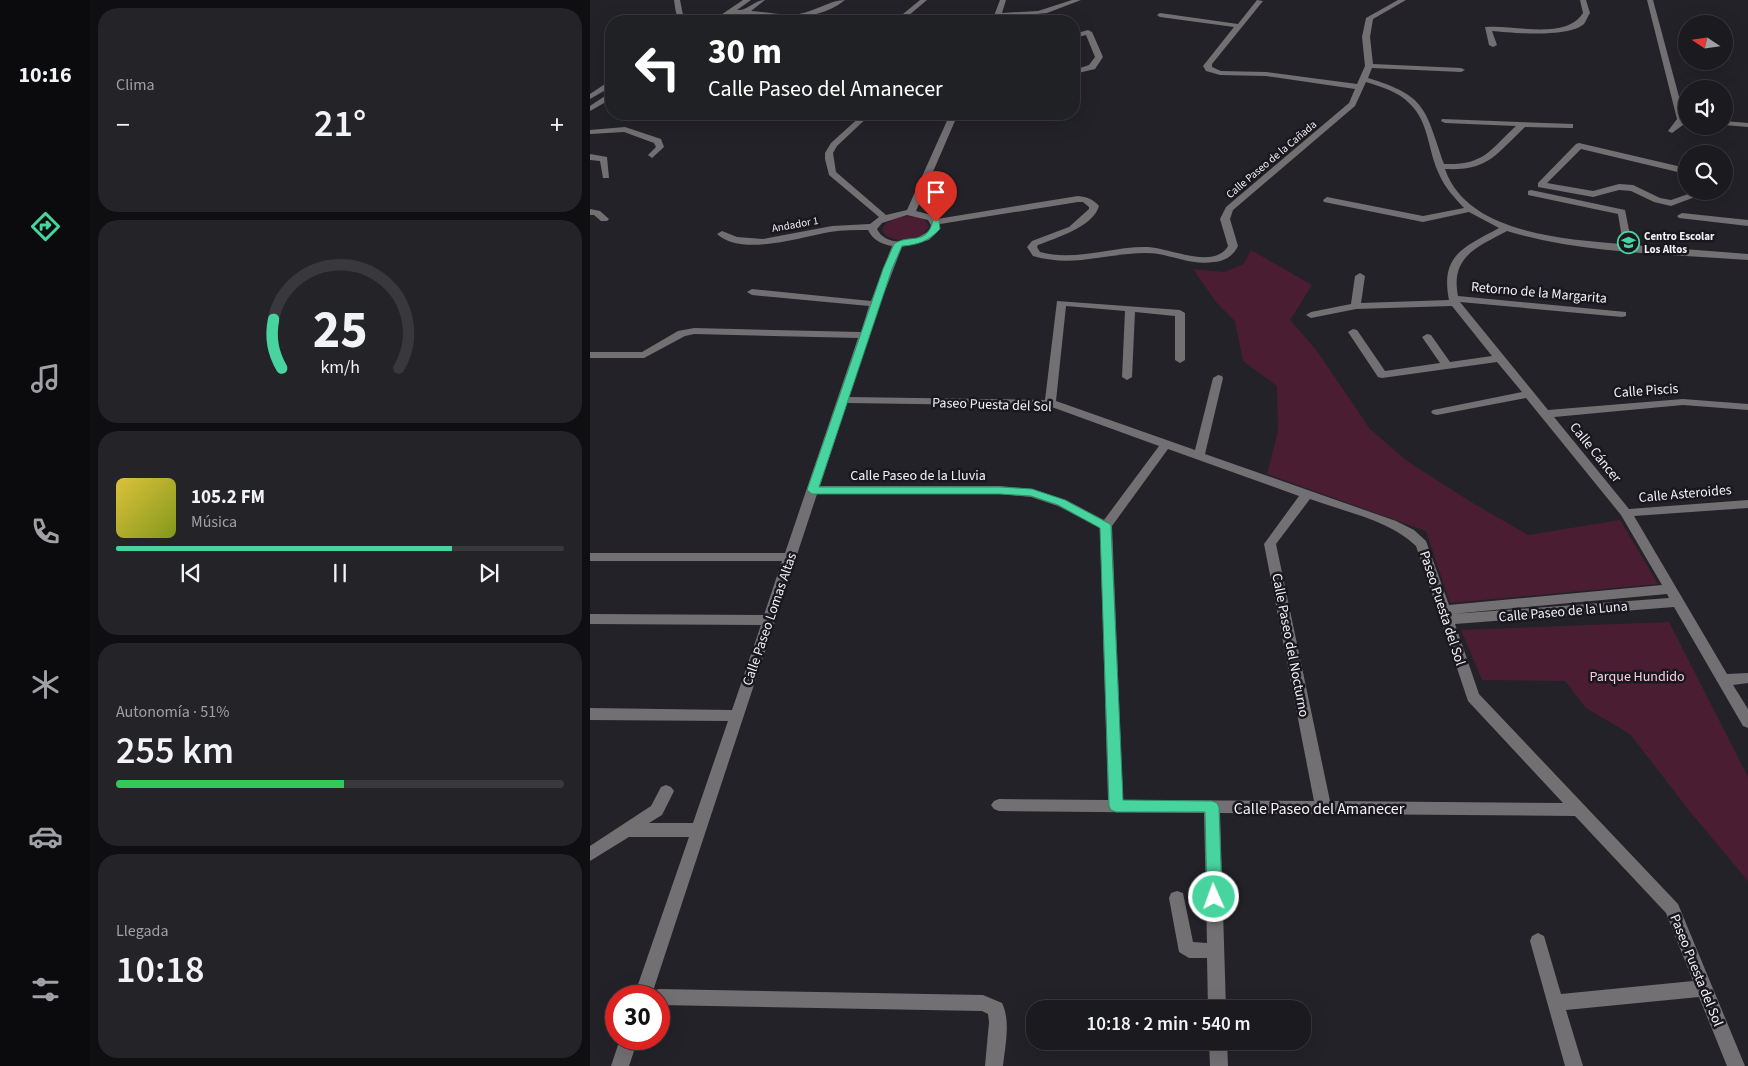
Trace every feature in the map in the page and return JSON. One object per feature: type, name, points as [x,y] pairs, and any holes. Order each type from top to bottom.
[{"type":"street","points":[[677,0],[680,15]]},
{"type":"street","points":[[726,15],[748,0]]},
{"type":"street","points":[[740,15],[762,0]]},
{"type":"street","points":[[802,15],[822,10],[842,0]]},
{"type":"street","points":[[905,15],[924,0]]},
{"type":"street","points":[[997,15],[1003,0]]},
{"type":"street","points":[[1028,15],[1054,10],[1078,0]]},
{"type":"street","points":[[1403,0],[1370,18],[1366,37],[1369,66],[1462,70]]},
{"type":"street","points":[[1493,45],[1488,30],[1549,32],[1570,28],[1579,24],[1586,16],[1586,5],[1583,0]]},
{"type":"street","points":[[1650,0],[1678,101]]},
{"type":"street","points":[[1260,1],[1209,63],[1207,66],[1209,69],[1220,73],[1266,74],[1394,88],[1408,96],[1424,114],[1445,182],[1456,198],[1505,228],[1560,241],[1748,257]]},
{"type":"street","points":[[731,12],[780,15]]},
{"type":"street","points":[[1160,15],[1239,26]]},
{"type":"street","points":[[1080,34],[1088,32],[1099,57],[1092,67],[1080,71]]},
{"type":"street","name":"Calle Paseo de la Cañada","points":[[936,222],[1078,199],[1091,203],[1094,206],[1093,210],[1072,229],[1035,243],[1032,247],[1036,254],[1058,258],[1145,250],[1195,259],[1208,260],[1223,257],[1233,246],[1225,219],[1230,209],[1348,108],[1369,66]]},
{"type":"street","points":[[590,97],[605,88]]},
{"type":"street","points":[[590,109],[605,100]]},
{"type":"street","points":[[861,120],[834,145],[829,153],[832,173],[885,218]]},
{"type":"street","points":[[911,212],[951,120]]},
{"type":"street","points":[[1446,121],[1570,126]]},
{"type":"street","points":[[1493,122],[1504,141]]},
{"type":"street","points":[[1440,166],[1464,167],[1484,161],[1523,124]]},
{"type":"street","points":[[1733,124],[1748,125]]},
{"type":"street","points":[[1672,130],[1678,125]]},
{"type":"street","points":[[590,132],[625,129],[658,141],[660,147],[652,155]]},
{"type":"street","points":[[1678,169],[1579,146],[1541,185],[1593,194],[1619,188],[1633,188],[1657,200],[1671,203],[1680,200]]},
{"type":"street","points":[[590,157],[604,159],[606,176]]},
{"type":"street","points":[[1531,193],[1622,212],[1628,247]]},
{"type":"street","points":[[1327,200],[1423,219],[1470,208]]},
{"type":"street","points":[[590,212],[596,213],[604,220]]},
{"type":"street","points":[[911,212],[927,215],[936,222],[937,227],[928,237],[909,243],[898,244],[881,240],[874,232],[874,227],[885,218],[911,212]]},
{"type":"street","points":[[1682,216],[1748,223]]},
{"type":"street","name":"Andador 1","points":[[722,234],[742,241],[760,241],[841,228],[874,227]]},
{"type":"street","points":[[1454,300],[1450,278],[1453,267],[1460,256],[1505,228]]},
{"type":"street","name":"Calle Paseo Lomas Altas","points":[[647,985],[875,304],[898,244]]},
{"type":"street","points":[[1356,306],[1360,276]]},
{"type":"street","points":[[752,292],[875,304]]},
{"type":"street","name":"Retorno de la Margarita","points":[[1311,315],[1356,306],[1454,300],[1622,314]]},
{"type":"street","name":"Calle Cáncer","points":[[1454,300],[1626,513],[1748,722]]},
{"type":"street","points":[[1050,403],[1061,303],[1180,313],[1180,360]]},
{"type":"street","points":[[1127,377],[1130,309]]},
{"type":"street","points":[[590,355],[644,355],[682,333],[694,331],[865,335]]},
{"type":"street","points":[[1353,332],[1382,375],[1500,358]]},
{"type":"street","points":[[1427,337],[1448,366]]},
{"type":"street","points":[[1199,456],[1218,378]]},
{"type":"street","points":[[1437,412],[1530,394]]},
{"type":"street","name":"Paseo Puesta del Sol","points":[[843,400],[1050,403],[1392,524],[1410,533],[1422,544],[1473,697],[1672,908],[1736,1066]]},
{"type":"street","name":"Calle Piscis","points":[[1546,414],[1683,402],[1748,407]]},
{"type":"street","points":[[1116,806],[1106,526],[1166,444]]},
{"type":"street","name":"Calle Paseo de la Lluvia","points":[[812,490],[1000,490],[1032,493],[1062,503],[1106,526]]},
{"type":"street","name":"Calle Paseo del Nocturno","points":[[1307,494],[1270,544],[1323,808]]},
{"type":"street","name":"Calle Asteroides","points":[[1626,513],[1748,504]]},
{"type":"street","points":[[590,556],[790,557]]},
{"type":"street","name":"Calle Paseo de la Luna","points":[[1446,615],[1670,589]]},
{"type":"street","name":"Calle Paseo de la Luna","points":[[1446,615],[1678,602]]},
{"type":"street","points":[[590,619],[769,620]]},
{"type":"street","points":[[1724,680],[1748,678]]},
{"type":"street","points":[[590,714],[737,716]]},
{"type":"street","points":[[590,854],[657,810],[666,791]]},
{"type":"street","name":"Calle Paseo del Amanecer","points":[[999,805],[1579,810]]},
{"type":"street","points":[[1212,807],[1217,1000]]},
{"type":"street","points":[[628,830],[699,830]]},
{"type":"street","points":[[1177,898],[1185,947],[1189,950],[1216,951]]},
{"type":"street","points":[[1538,941],[1574,1066]]},
{"type":"street","points":[[1555,1003],[1704,988]]},
{"type":"street","points":[[670,997],[983,1003],[996,1010],[998,1022],[994,1066]]},
{"type":"street","points":[[620,1066],[625,1050]]},
{"type":"street","points":[[1218,1050],[1218,1066]]},
{"type":"green space","points":[[905,216],[925,220],[929,226],[920,235],[906,240],[891,238],[882,230],[889,222]]},
{"type":"green space","points":[[1251,250],[1312,285],[1290,320],[1317,351],[1370,429],[1407,461],[1471,502],[1528,535],[1620,520],[1658,584],[1450,603],[1426,531],[1267,474],[1278,431],[1277,386],[1243,361],[1235,321],[1216,302],[1193,269],[1224,272],[1244,264]]},
{"type":"green space","name":"Parque Hundido","points":[[1669,622],[1748,777],[1748,881],[1691,813],[1630,734],[1586,708],[1565,681],[1482,680],[1461,630]]},
{"type":"place","name":"Centro Escolar Los Altos","points":[[1628,242]]},
{"type":"route","points":[[936,222],[937,227],[928,237],[920,241],[898,244],[887,269],[812,490],[1000,490],[1032,493],[1062,503],[1106,526],[1116,806],[1212,807],[1214,897]]}]
